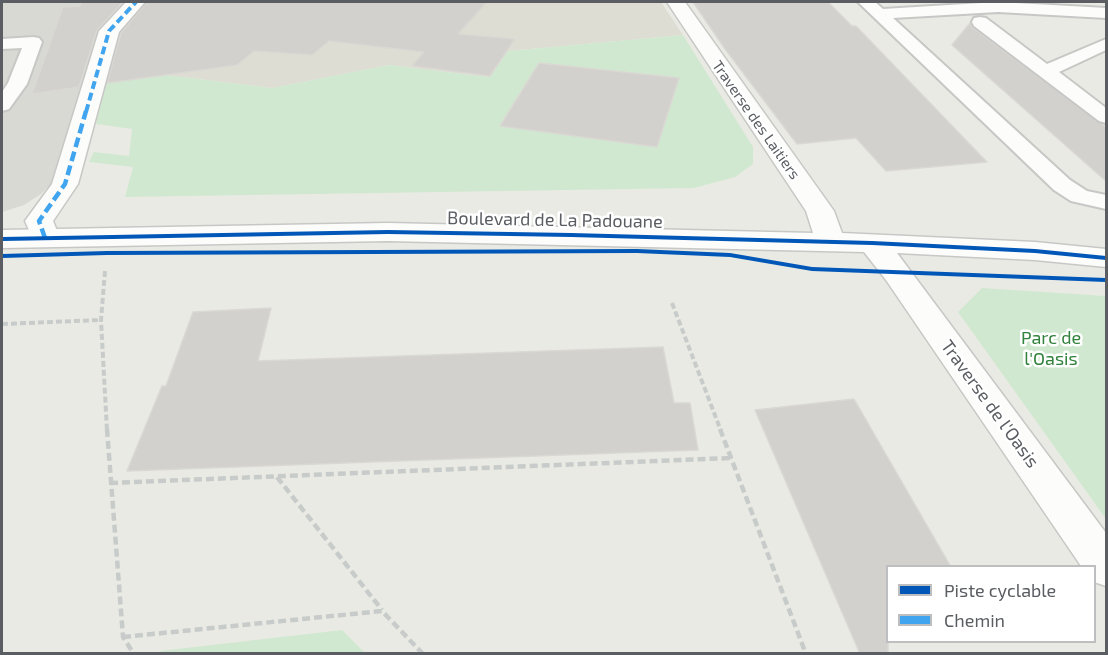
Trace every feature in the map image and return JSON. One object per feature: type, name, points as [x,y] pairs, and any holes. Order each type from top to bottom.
[{"type":"street","points":[[45,238],[39,221],[65,184],[109,31],[136,2]]},
{"type":"street","name":"Traverse des Laitiers","points":[[676,2],[820,211],[830,241]]},
{"type":"street","name":"Boulevard de La Padouane","points":[[2,239],[387,232],[830,241],[1070,253],[1107,258]]},
{"type":"street","name":"Traverse de l'Oasis","points":[[872,243],[897,273],[1107,567]]},
{"type":"lane","points":[[873,8],[998,8],[1107,13]]},
{"type":"lane","points":[[873,8],[1062,185],[1080,196],[1107,202]]},
{"type":"lane","points":[[980,22],[1107,117]]},
{"type":"lane","points":[[2,44],[33,42],[17,84],[2,105]]},
{"type":"lane","points":[[1044,72],[1107,44]]},
{"type":"path","points":[[116,236],[107,253],[101,320],[110,483],[123,637],[134,654]]},
{"type":"path","points":[[672,303],[806,654]]},
{"type":"path","points":[[2,324],[101,320]]},
{"type":"path","points":[[110,483],[731,458]]},
{"type":"path","points":[[276,476],[382,611],[423,654]]},
{"type":"path","points":[[123,637],[382,611]]},
{"type":"shaded area","points":[[2,2],[108,2],[51,184],[24,205],[2,212]]},
{"type":"shaded area","points":[[167,2],[661,2],[683,35],[508,51],[489,77],[389,65],[272,88],[108,68],[116,33]]},
{"type":"green space","points":[[683,35],[753,147],[753,164],[735,177],[694,188],[125,197],[133,167],[89,162],[94,152],[129,156],[132,129],[96,124],[108,68],[272,88],[389,65],[489,77],[508,51]]},
{"type":"green space","name":"Parc de l'Oasis","points":[[982,288],[1106,296],[1106,519],[958,312]]},
{"type":"green space","points":[[342,630],[365,653],[162,654],[160,651]]},
{"type":"building","points":[[81,2],[123,2],[97,30],[79,87],[32,94],[63,7],[80,6]]},
{"type":"building","points":[[147,2],[487,2],[458,34],[515,39],[490,76],[412,66],[424,52],[329,41],[312,55],[254,51],[237,65],[107,83],[121,33]]},
{"type":"building","points":[[693,2],[828,2],[852,26],[856,26],[987,162],[886,171],[856,138],[797,144],[725,49]]},
{"type":"building","points":[[970,23],[973,28],[1107,128],[1107,182],[952,45]]},
{"type":"building","points":[[539,63],[679,78],[657,147],[500,126]]},
{"type":"building","points":[[271,308],[258,361],[663,347],[674,403],[690,403],[698,450],[127,471],[162,386],[166,386],[193,312]]},
{"type":"building","points":[[854,399],[950,565],[886,565],[888,654],[860,654],[755,410]]},
{"type":"marked path","points":[[45,238],[39,221],[65,184],[109,31],[136,2]]},
{"type":"cycle path","points":[[2,239],[388,232],[571,235],[872,243],[1035,251],[1106,258]]},
{"type":"cycle path","points":[[2,256],[107,253],[637,251],[730,255],[812,269],[1106,280]]}]
